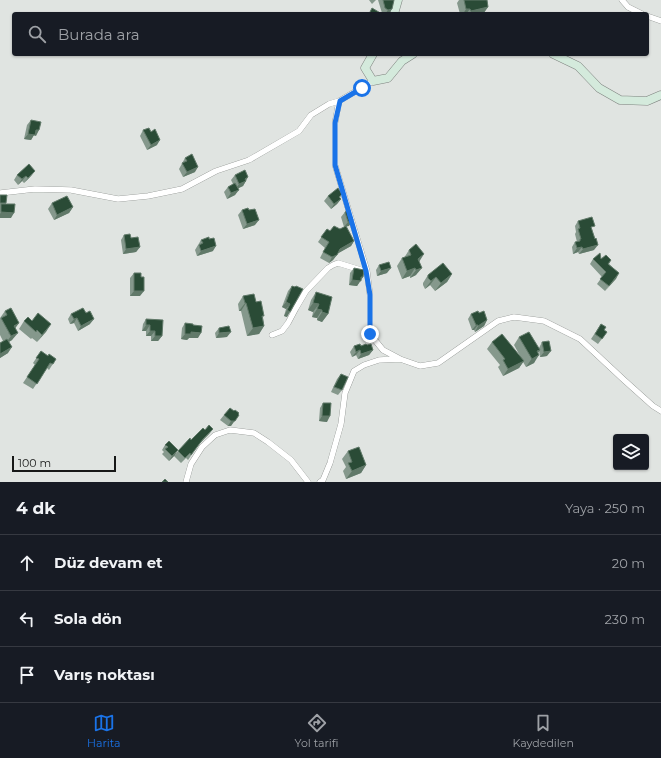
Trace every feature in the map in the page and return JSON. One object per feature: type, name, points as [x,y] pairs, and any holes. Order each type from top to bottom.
[{"type":"street","points":[[395,12],[398,0]]},
{"type":"street","points":[[622,0],[628,8],[637,12]]},
{"type":"street","points":[[649,17],[661,21]]},
{"type":"street","points":[[372,56],[365,68],[373,81]]},
{"type":"street","points":[[0,193],[35,189],[71,190],[118,199],[148,196],[182,188],[216,171],[249,160],[299,131],[311,116],[329,104],[340,101],[373,81],[388,78],[402,61],[410,56]]},
{"type":"street","points":[[557,56],[578,66],[599,88],[620,100],[647,101],[661,95]]},
{"type":"street","points":[[340,101],[335,123],[335,165],[366,271],[370,295],[370,334],[383,350],[400,359],[420,366],[438,363],[498,321],[514,317],[544,321],[580,339],[653,406],[661,411]]},
{"type":"street","points":[[272,335],[282,331],[306,291],[328,268],[338,263],[366,271]]},
{"type":"street","points":[[320,482],[323,480],[330,463],[341,424],[345,393],[354,371],[364,365],[379,360],[400,359]]},
{"type":"street","points":[[186,482],[191,464],[202,447],[215,435],[230,430],[254,433],[268,442],[291,460],[308,482]]},
{"type":"building","points":[[383,0],[394,0],[392,9],[388,10],[385,8]]},
{"type":"building","points":[[464,0],[487,0],[488,7],[471,11],[470,9],[466,9]]},
{"type":"building","points":[[372,8],[379,12],[370,12]]},
{"type":"building","points":[[31,120],[41,122],[39,130],[36,130],[35,135],[28,134]]},
{"type":"building","points":[[149,128],[151,132],[155,129],[160,140],[151,145],[143,130]]},
{"type":"building","points":[[192,154],[198,167],[187,172],[182,163],[187,161],[185,158]]},
{"type":"building","points":[[29,164],[35,171],[28,178],[26,176],[22,179],[17,175]]},
{"type":"building","points":[[245,170],[248,177],[245,179],[246,181],[239,184],[235,175]]},
{"type":"building","points":[[235,183],[239,190],[231,193],[228,187]]},
{"type":"building","points":[[338,188],[342,194],[339,197],[341,199],[334,204],[328,196]]},
{"type":"building","points":[[0,195],[7,195],[6,203],[0,203]]},
{"type":"building","points":[[67,196],[73,207],[57,215],[52,203]]},
{"type":"building","points":[[1,204],[15,204],[14,213],[1,212]]},
{"type":"building","points":[[248,208],[249,210],[255,209],[259,220],[247,224],[242,210]]},
{"type":"building","points":[[349,210],[353,220],[348,222],[345,212]]},
{"type":"building","points":[[592,217],[595,226],[591,227],[598,245],[583,249],[582,247],[577,248],[575,242],[580,241],[581,239],[578,229],[580,228],[578,221]]},
{"type":"building","points":[[334,226],[340,229],[346,226],[354,241],[340,249],[337,255],[332,257],[323,252],[329,242],[321,237],[327,229],[330,231]]},
{"type":"building","points":[[130,234],[131,238],[138,237],[140,247],[126,249],[124,235]]},
{"type":"building","points":[[209,237],[209,239],[214,238],[216,246],[201,251],[199,245],[203,243],[201,240]]},
{"type":"building","points":[[416,244],[424,254],[418,259],[422,268],[416,270],[415,268],[407,271],[402,258],[411,255],[409,250]]},
{"type":"building","points":[[600,253],[601,259],[606,255],[611,260],[608,264],[619,273],[609,286],[600,279],[606,272],[593,259]]},
{"type":"building","points":[[389,262],[391,268],[381,271],[379,265]]},
{"type":"building","points":[[443,263],[452,274],[441,283],[436,277],[431,281],[428,278],[428,275]]},
{"type":"building","points":[[354,268],[364,270],[361,281],[352,280]]},
{"type":"building","points":[[134,273],[141,273],[141,277],[144,277],[144,291],[134,291]]},
{"type":"building","points":[[292,286],[303,289],[290,312],[287,310],[290,304],[286,302]]},
{"type":"building","points":[[316,292],[332,297],[328,314],[317,309],[319,304],[313,303]]},
{"type":"building","points":[[254,294],[256,302],[261,301],[264,326],[253,328],[243,296]]},
{"type":"building","points":[[11,308],[19,323],[14,326],[18,333],[11,336],[1,318],[7,315],[5,311]]},
{"type":"building","points":[[83,308],[86,313],[90,311],[94,319],[81,326],[77,318],[74,319],[71,314]]},
{"type":"building","points":[[478,311],[479,313],[484,311],[487,320],[478,326],[476,325],[471,314]]},
{"type":"building","points":[[38,313],[51,324],[42,335],[37,330],[36,332],[24,321],[28,317],[32,321]]},
{"type":"building","points":[[146,319],[163,320],[162,336],[155,336],[155,331],[150,331],[150,325],[146,325]]},
{"type":"building","points":[[185,323],[202,326],[201,333],[191,332],[191,334],[185,334]]},
{"type":"building","points":[[601,324],[606,327],[604,330],[607,332],[602,339],[595,334]]},
{"type":"building","points":[[229,326],[231,332],[219,333],[219,328]]},
{"type":"building","points":[[529,332],[540,350],[537,351],[539,355],[532,359],[519,337]]},
{"type":"building","points":[[502,334],[524,361],[508,369],[503,360],[505,359],[492,342]]},
{"type":"building","points":[[7,339],[12,347],[0,354],[0,343]]},
{"type":"building","points":[[549,341],[551,351],[544,352],[542,342]]},
{"type":"building","points":[[360,344],[361,346],[371,344],[373,350],[361,354],[360,350],[356,352],[354,346]]},
{"type":"building","points":[[41,351],[56,359],[53,364],[50,363],[37,384],[27,377],[39,359],[36,358]]},
{"type":"building","points":[[341,374],[348,377],[342,390],[334,387]]},
{"type":"building","points":[[323,403],[331,403],[330,416],[322,416]]},
{"type":"building","points":[[230,408],[239,413],[235,421],[231,421],[224,415]]},
{"type":"building","points":[[209,425],[213,429],[191,455],[190,453],[185,458],[178,451],[190,438],[191,440],[203,428],[205,430]]},
{"type":"building","points":[[169,441],[178,450],[172,456],[165,449],[168,447],[165,445]]},
{"type":"building","points":[[359,447],[366,465],[352,471],[348,463],[352,462],[348,451]]},
{"type":"route","points":[[362,88],[340,101],[335,123],[335,165],[346,198],[366,271],[370,295],[370,334]]}]
